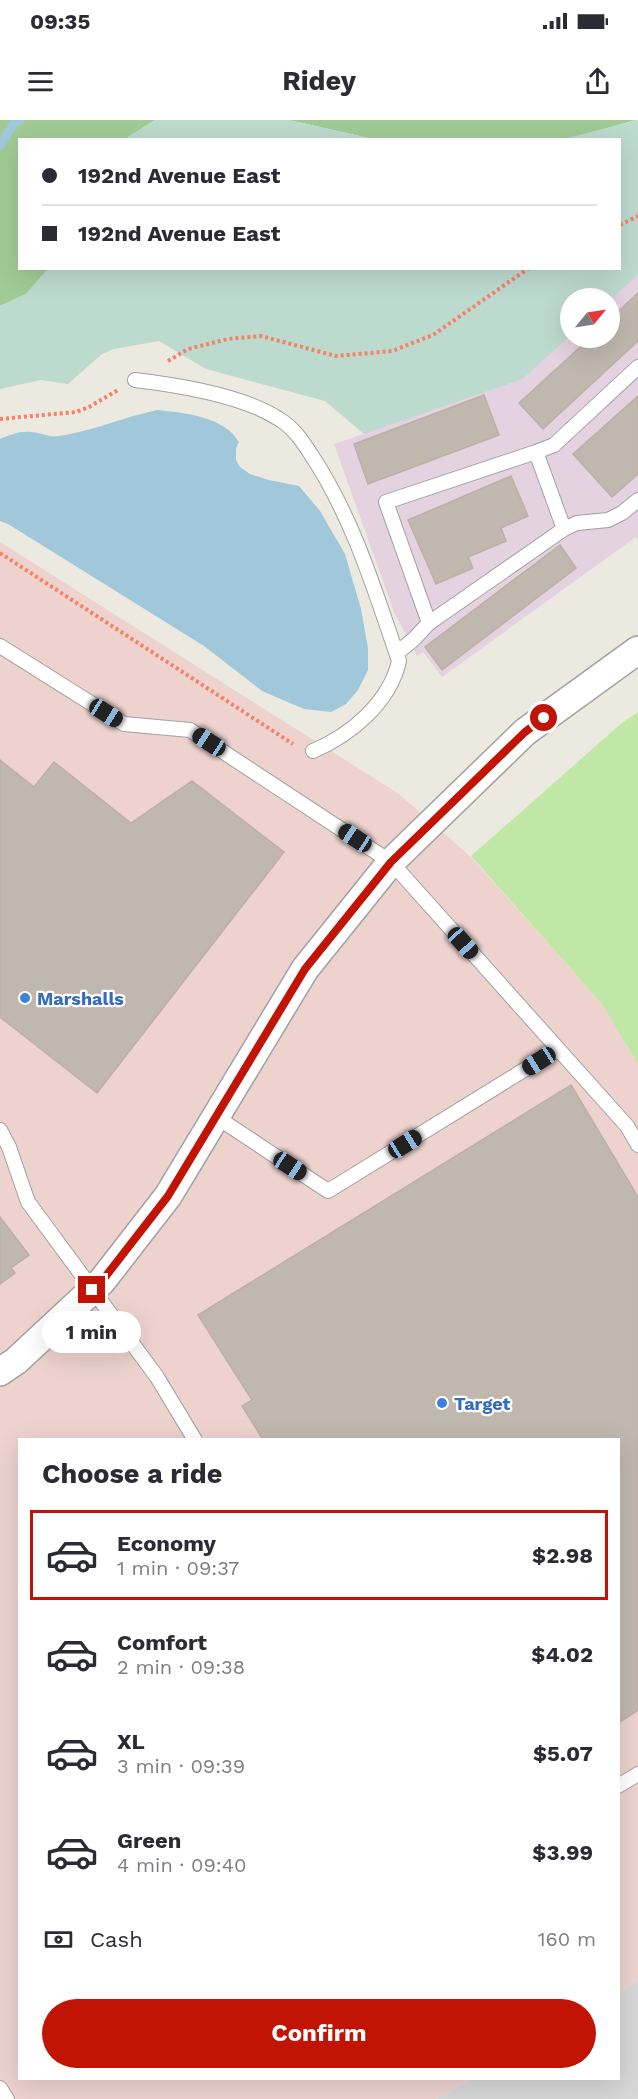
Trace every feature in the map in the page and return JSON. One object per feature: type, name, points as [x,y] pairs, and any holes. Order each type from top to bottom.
[{"type":"street","points":[[0,1372],[16,1361],[102,1281],[168,1196],[305,969],[391,862],[525,732],[638,650]]},
{"type":"lane","points":[[429,622],[386,502],[554,445],[638,367]]},
{"type":"lane","points":[[135,380],[162,383],[260,408],[281,420],[298,436],[327,479],[352,532],[399,661],[397,672],[382,697],[361,722],[333,743],[313,751]]},
{"type":"lane","points":[[536,452],[564,529]]},
{"type":"lane","points":[[397,653],[429,622],[564,529],[577,523],[608,520],[622,513],[638,500]]},
{"type":"lane","points":[[0,646],[124,724],[190,730],[391,862],[627,1126],[638,1145]]},
{"type":"lane","points":[[215,1116],[328,1191],[558,1049]]},
{"type":"lane","points":[[0,1130],[9,1147],[28,1202],[158,1377],[194,1438]]},
{"type":"lane","points":[[620,1785],[638,1774]]},
{"type":"lane","points":[[0,2088],[7,2099]]},
{"type":"path","points":[[621,224],[638,216]]},
{"type":"path","points":[[0,418],[76,412],[89,408],[188,349],[228,339],[261,336],[336,356],[392,351],[433,335],[526,270]]},
{"type":"path","points":[[0,553],[300,749],[313,751]]},
{"type":"shaded area","points":[[638,275],[638,539],[636,537],[442,677],[423,652],[417,656],[394,612],[334,444],[523,379],[560,345],[560,348],[620,348],[620,291]]},
{"type":"shaded area","points":[[0,542],[399,794],[471,857],[601,1003],[638,1064],[638,1980],[620,1991],[620,1438],[18,1438],[18,2080],[469,2080],[437,2099],[0,2099]]},
{"type":"shaded area","points":[[638,1980],[638,2099],[437,2099],[469,2080],[620,2080],[620,1991]]},
{"type":"green space","points":[[0,120],[155,120],[127,138],[18,138],[18,270],[47,270],[26,294],[0,306]]},
{"type":"green space","points":[[155,120],[289,120],[369,138],[127,138]]},
{"type":"green space","points":[[289,120],[636,120],[571,138],[369,138]]},
{"type":"green space","points":[[638,120],[638,275],[620,291],[620,288],[560,288],[560,345],[523,379],[364,434],[325,401],[206,369],[159,341],[114,349],[102,354],[68,384],[41,380],[0,389],[0,306],[26,294],[47,270],[621,270],[621,138],[568,138]]},
{"type":"green space","points":[[638,712],[638,1064],[601,1003],[471,856],[623,722]]},
{"type":"water","points":[[157,410],[202,417],[224,426],[239,442],[236,448],[236,460],[240,467],[250,474],[299,486],[320,511],[345,554],[361,609],[368,648],[368,670],[358,690],[346,704],[331,712],[304,709],[262,691],[204,646],[0,521],[0,439],[23,432],[35,432],[48,436],[72,434]]},
{"type":"building","points":[[638,293],[638,341],[543,429],[519,403],[579,348],[620,348],[620,310]]},
{"type":"building","points":[[484,395],[499,435],[368,484],[354,444]]},
{"type":"building","points":[[638,396],[638,474],[612,497],[573,454]]},
{"type":"building","points":[[511,476],[528,516],[501,528],[506,541],[468,557],[473,568],[436,584],[408,520]]},
{"type":"building","points":[[560,545],[576,568],[442,670],[425,647]]},
{"type":"building","points":[[0,760],[34,787],[54,762],[131,823],[192,781],[284,852],[97,1093],[0,1017]]},
{"type":"building","name":"Target","points":[[571,1085],[638,1197],[638,1710],[620,1722],[620,1438],[262,1438],[242,1406],[252,1400],[198,1315]]},
{"type":"building","points":[[0,1217],[29,1255],[11,1268],[15,1273],[0,1284]]},
{"type":"waterway","points":[[0,146],[14,123],[20,120]]},
{"type":"place","name":"Marshalls","points":[[25,998]]},
{"type":"place","name":"Target","points":[[442,1403]]},
{"type":"route","points":[[92,1290],[102,1281],[168,1196],[305,969],[391,862],[525,732],[544,718]]}]
